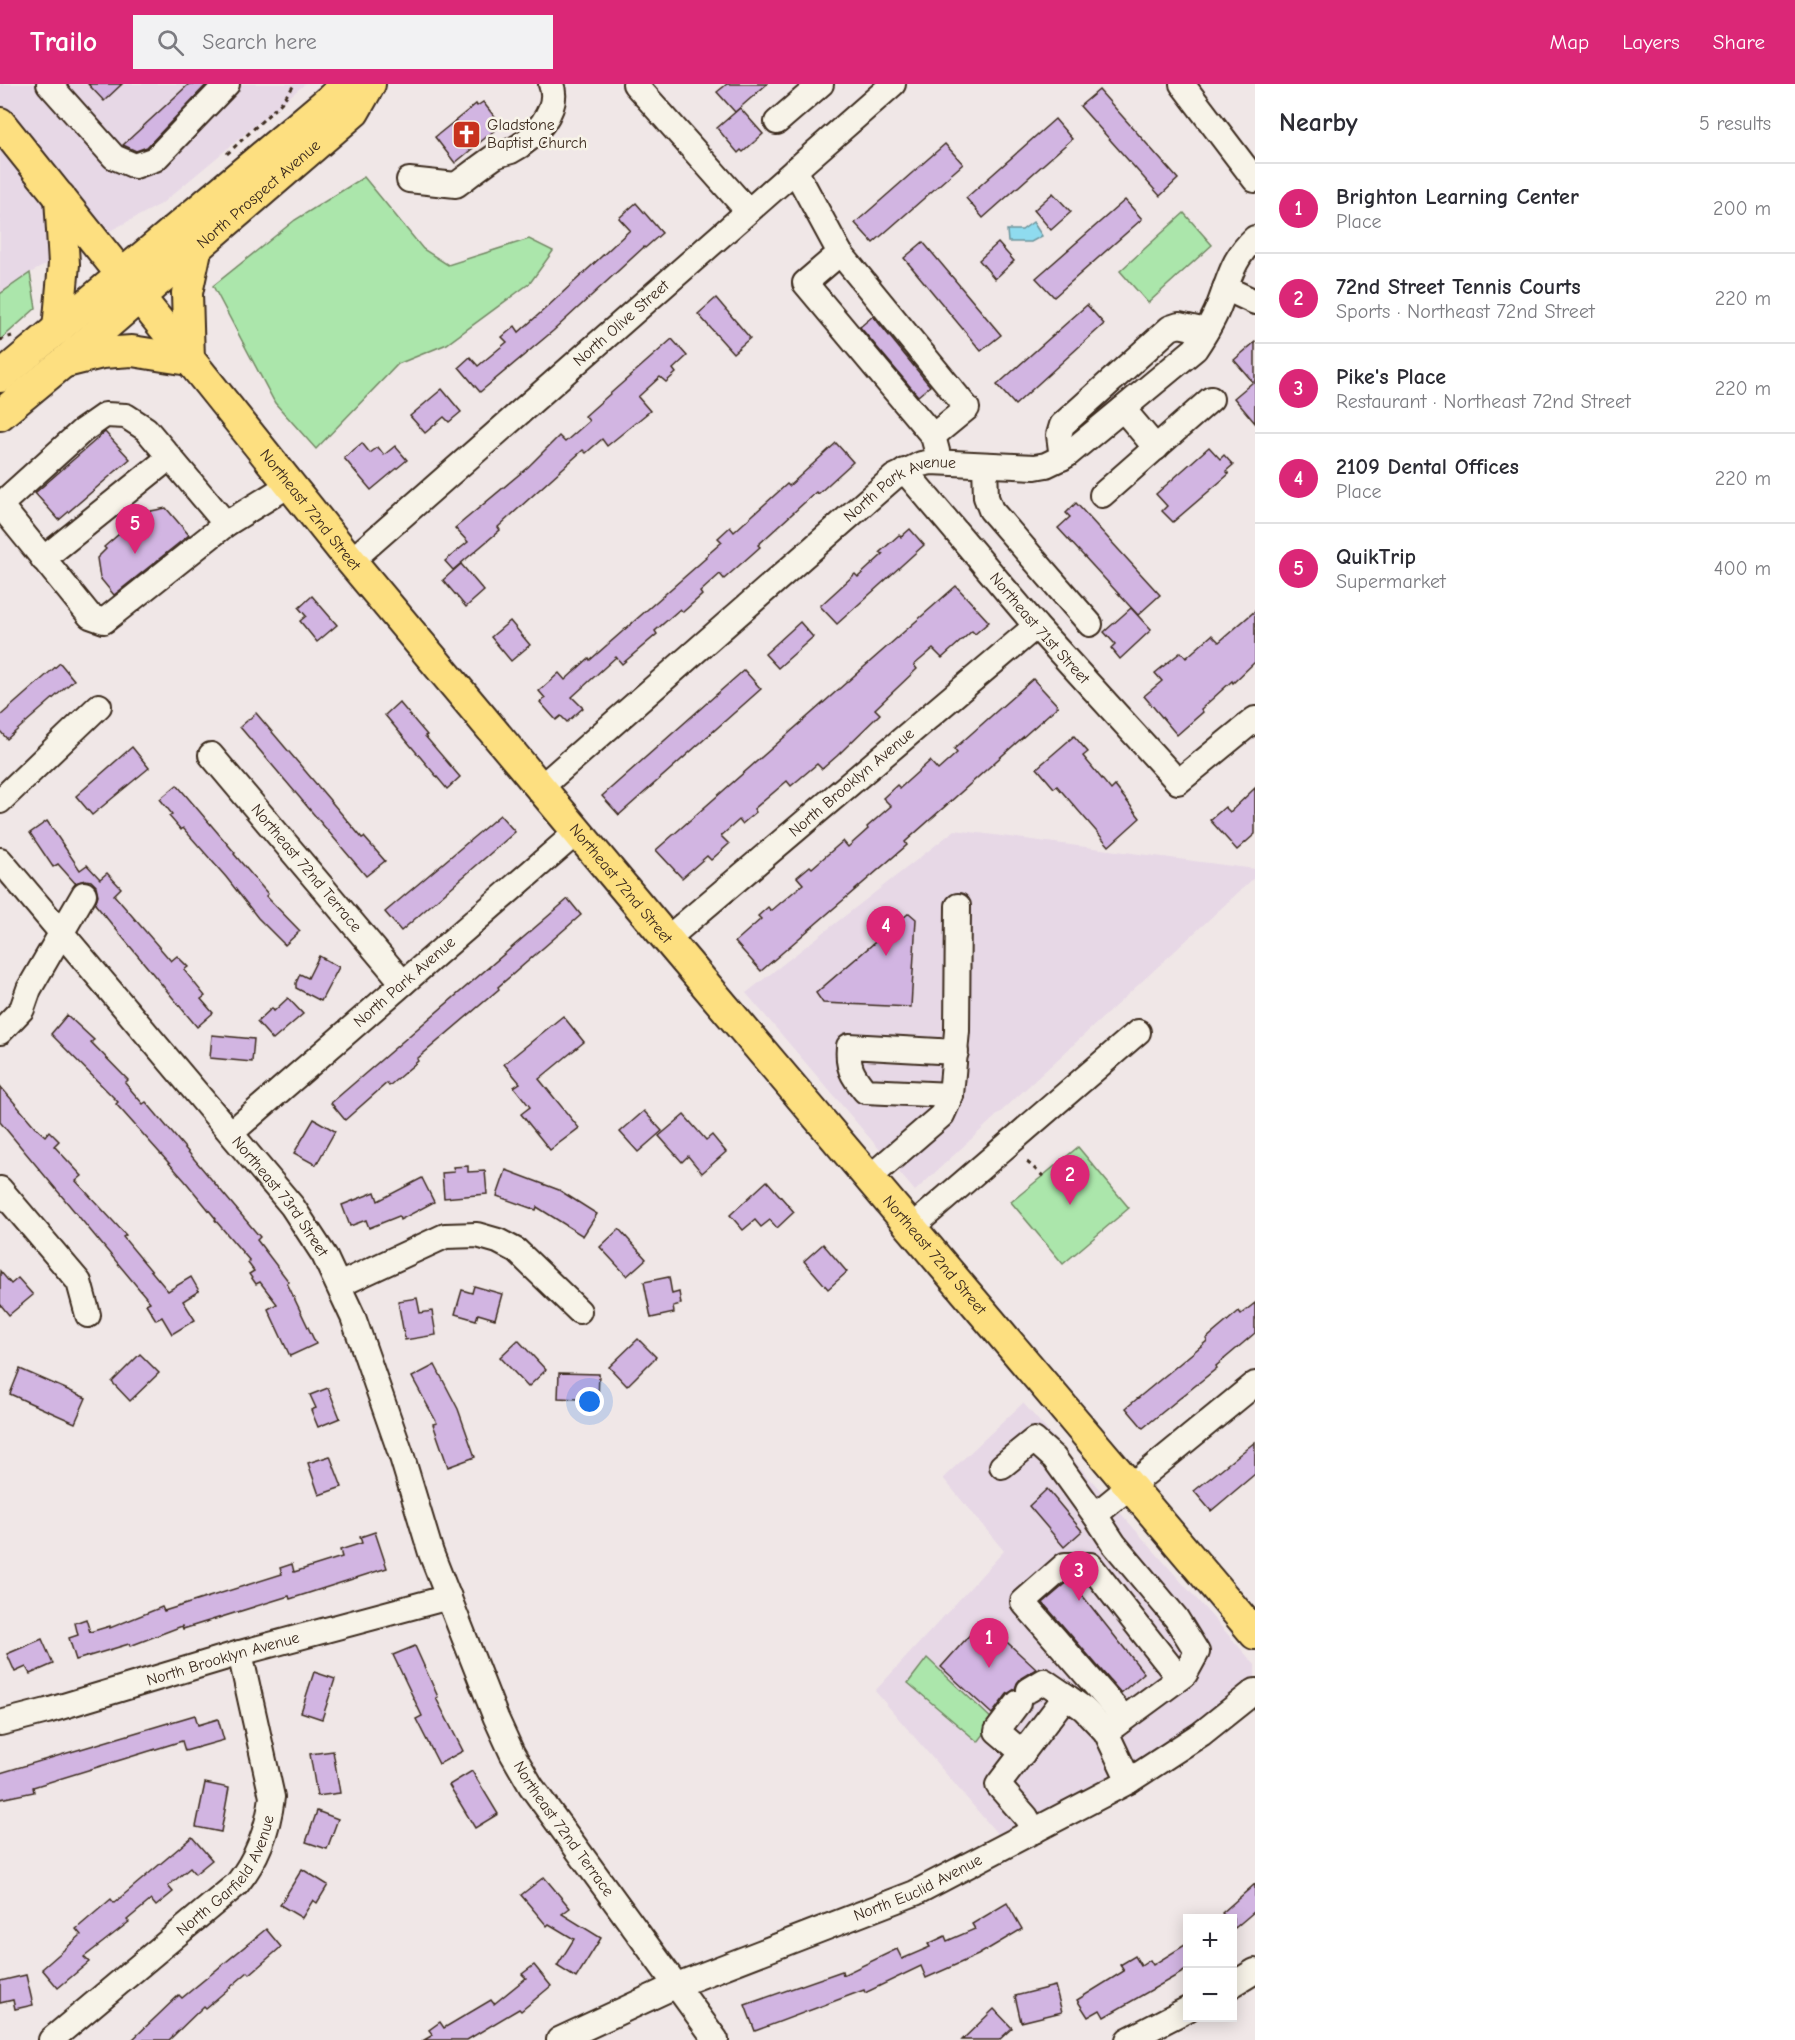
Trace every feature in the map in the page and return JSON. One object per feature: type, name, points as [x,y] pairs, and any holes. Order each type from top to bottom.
[{"type":"main road","name":"North Prospect Avenue","points":[[131,285],[340,91],[360,84]]},
{"type":"main road","name":"North Prospect Avenue","points":[[131,285],[197,246],[354,112],[370,84]]},
{"type":"main road","name":"Northeast 72nd Street","points":[[0,123],[351,561],[667,939],[1255,1634]]},
{"type":"main road","points":[[58,329],[64,264],[60,197]]},
{"type":"main road","points":[[63,363],[102,353],[132,351],[189,360],[187,293],[197,246]]},
{"type":"main road","points":[[0,377],[58,329],[131,285]]},
{"type":"main road","points":[[0,415],[63,363],[131,285]]},
{"type":"street","points":[[54,86],[114,157],[135,166],[155,159],[227,84]]},
{"type":"street","points":[[409,180],[456,185],[497,155],[512,150],[531,136],[546,119],[553,105],[554,91],[551,84]]},
{"type":"street","points":[[635,84],[748,211]]},
{"type":"street","points":[[777,122],[821,84]]},
{"type":"street","points":[[1182,84],[1255,180]]},
{"type":"street","name":"North Olive Street","points":[[351,561],[890,85]]},
{"type":"street","points":[[795,170],[840,253],[968,408],[933,436]]},
{"type":"street","name":"North Park Avenue","points":[[540,788],[886,484],[905,471],[921,464],[939,462],[1035,467],[1062,458],[1196,349],[1220,304],[1230,273],[1240,254],[1255,238]]},
{"type":"street","points":[[840,253],[805,283],[933,436],[939,462]]},
{"type":"street","points":[[1225,288],[1255,302]]},
{"type":"street","points":[[1062,458],[1059,435],[1062,425],[1170,328],[1179,325],[1206,332]]},
{"type":"street","points":[[1102,495],[1211,399]]},
{"type":"street","points":[[1123,409],[1156,448]]},
{"type":"street","points":[[226,524],[147,429],[126,416],[105,415],[82,430],[0,505],[90,616],[104,621],[226,524],[289,485]]},
{"type":"street","points":[[43,559],[170,457]]},
{"type":"street","points":[[985,465],[986,496],[991,510],[1090,624]]},
{"type":"street","name":"Northeast 71st Street","points":[[905,471],[1036,626],[1178,782],[1255,719]]},
{"type":"street","name":"North Brooklyn Avenue","points":[[667,939],[1036,626]]},
{"type":"street","points":[[0,801],[99,706]]},
{"type":"street","name":"Northeast 72nd Terrace","points":[[211,755],[403,983]]},
{"type":"street","name":"North Park Avenue","points":[[231,1133],[578,832]]},
{"type":"street","name":"Northeast 73rd Street","points":[[0,860],[292,1206],[324,1255],[339,1285],[368,1360],[448,1598]]},
{"type":"street","points":[[0,1032],[22,1009],[29,989],[84,894]]},
{"type":"street","points":[[869,1178],[942,1115],[951,1095],[956,1052],[958,906]]},
{"type":"street","points":[[912,1228],[1138,1032]]},
{"type":"street","points":[[951,1095],[865,1090],[855,1079],[848,1061],[848,1054],[849,1046],[956,1052]]},
{"type":"street","points":[[0,1188],[79,1282],[88,1315]]},
{"type":"street","points":[[339,1285],[445,1236],[477,1235],[498,1240],[517,1251],[579,1311]]},
{"type":"street","points":[[1095,1515],[1255,1384]]},
{"type":"street","points":[[1002,1466],[1034,1440],[1054,1458],[1114,1544],[1176,1618],[1197,1652],[1185,1674],[1115,1725]]},
{"type":"street","points":[[1114,1544],[1090,1565],[1065,1565],[1023,1602],[1115,1725],[1129,1781]]},
{"type":"street","points":[[1090,1565],[1179,1678]]},
{"type":"street","name":"North Brooklyn Avenue","points":[[0,1723],[240,1653],[448,1598]]},
{"type":"street","name":"Northeast 72nd Terrace","points":[[448,1598],[496,1718],[531,1786],[716,2040]]},
{"type":"street","name":"North Garfield Avenue","points":[[51,2040],[237,1884],[262,1843],[269,1820],[272,1797],[240,1653]]},
{"type":"street","points":[[1023,1753],[997,1731],[1024,1696],[1044,1680],[1084,1709],[1115,1725]]},
{"type":"street","name":"North Euclid Avenue","points":[[559,2040],[677,1985],[915,1893],[1129,1781],[1201,1734],[1255,1691]]},
{"type":"street","points":[[1034,1831],[1026,1817],[998,1785],[1066,1696]]},
{"type":"street","points":[[1237,1982],[1255,1971]]},
{"type":"street","points":[[1128,2040],[1183,2012]]},
{"type":"path","points":[[1027,1162],[1043,1176]]},
{"type":"shaded area","points":[[0,84],[305,84],[161,204],[30,273],[0,294]]},
{"type":"shaded area","points":[[955,830],[1255,869],[1255,877],[915,1191],[746,993]]},
{"type":"shaded area","points":[[1023,1403],[1255,1665],[1255,1678],[1157,1750],[1000,1837],[875,1691],[1004,1551],[943,1478]]},
{"type":"green space","points":[[364,177],[423,249],[448,265],[529,239],[553,251],[530,283],[447,344],[398,364],[316,449],[275,403],[213,286],[295,220]]},
{"type":"green space","points":[[1184,213],[1212,245],[1148,303],[1120,271]]},
{"type":"green space","points":[[30,273],[36,308],[0,340],[0,294]]},
{"type":"green space","points":[[1078,1147],[1129,1208],[1063,1264],[1011,1202]]},
{"type":"green space","points":[[927,1658],[994,1721],[978,1742],[908,1683]]},
{"type":"water","points":[[1033,222],[1042,236],[1031,242],[1008,242],[1007,230],[1022,230]]},
{"type":"building","points":[[88,84],[122,84],[104,101]]},
{"type":"building","points":[[189,84],[207,84],[147,147],[136,151],[123,145]]},
{"type":"building","points":[[727,84],[767,84],[735,112],[717,92]]},
{"type":"building","points":[[1099,90],[1178,179],[1160,196],[1080,106]]},
{"type":"building","name":"Gladstone Baptist Church","points":[[483,102],[501,125],[455,163],[435,137],[476,104],[477,106]]},
{"type":"building","points":[[740,108],[763,134],[743,152],[741,150],[738,153],[717,128]]},
{"type":"building","points":[[1055,119],[1072,139],[983,218],[966,198]]},
{"type":"building","points":[[945,144],[963,164],[873,243],[855,223]]},
{"type":"building","points":[[1053,193],[1071,212],[1051,230],[1034,210]]},
{"type":"building","points":[[1125,200],[1142,219],[1054,297],[1036,278]]},
{"type":"building","points":[[636,203],[662,233],[553,331],[480,392],[459,367],[470,357],[478,366],[507,342],[502,337],[515,326],[519,332],[546,308],[630,230],[619,218]]},
{"type":"building","points":[[923,242],[1001,335],[981,351],[904,258]]},
{"type":"building","points":[[998,243],[1014,261],[995,279],[979,260]]},
{"type":"building","points":[[716,298],[750,338],[733,353],[698,314]]},
{"type":"building","points":[[1087,305],[1104,324],[1015,405],[997,385]]},
{"type":"building","points":[[873,316],[930,386],[918,396],[860,327]]},
{"type":"building","points":[[672,339],[687,356],[673,369],[676,373],[666,382],[660,377],[638,397],[650,411],[607,446],[602,439],[586,453],[583,450],[498,527],[500,530],[453,570],[445,561],[468,542],[455,528],[528,467],[559,436],[565,442],[589,421],[585,416]]},
{"type":"building","points":[[1255,342],[1255,423],[1234,398],[1253,382],[1234,360]]},
{"type":"building","points":[[442,389],[461,412],[449,422],[444,417],[425,433],[410,416]]},
{"type":"building","points":[[105,432],[130,459],[59,520],[35,493]]},
{"type":"building","points":[[362,443],[370,453],[378,447],[384,455],[395,446],[407,460],[371,490],[344,458]]},
{"type":"building","points":[[836,443],[853,462],[818,494],[816,492],[724,579],[720,574],[700,592],[702,595],[683,612],[680,609],[655,631],[657,634],[622,664],[616,657],[572,697],[583,708],[567,722],[561,716],[556,720],[540,702],[545,698],[539,691],[559,673],[565,680],[589,658],[590,660],[706,558],[722,542],[718,538],[730,527],[734,532]]},
{"type":"building","points":[[1209,447],[1220,459],[1224,455],[1233,465],[1226,471],[1229,474],[1173,522],[1162,511],[1167,506],[1156,494]]},
{"type":"building","points":[[1076,503],[1160,595],[1138,615],[1058,528],[1070,517],[1066,513]]},
{"type":"building","points":[[166,508],[189,535],[114,595],[100,578],[97,558],[106,549],[104,547],[133,522],[136,524],[151,511]]},
{"type":"building","points":[[910,529],[924,545],[837,624],[820,606],[855,574],[858,577],[883,554],[880,552],[899,535],[901,537]]},
{"type":"building","points":[[461,564],[484,591],[466,607],[443,580]]},
{"type":"building","points":[[956,586],[989,622],[975,634],[972,631],[942,658],[933,649],[914,665],[917,669],[875,709],[880,714],[837,756],[822,769],[817,764],[791,786],[787,781],[754,809],[756,812],[742,824],[739,820],[721,836],[729,844],[711,860],[707,856],[682,878],[656,850]]},
{"type":"building","points":[[312,596],[337,625],[317,642],[300,621],[306,616],[299,608]]},
{"type":"building","points":[[1131,608],[1151,630],[1120,659],[1111,648],[1115,644],[1104,632]]},
{"type":"building","points":[[1255,611],[1255,662],[1201,709],[1203,712],[1177,735],[1144,696],[1162,681],[1155,673],[1181,652],[1186,658],[1212,635],[1219,642]]},
{"type":"building","points":[[510,621],[530,645],[511,661],[491,637]]},
{"type":"building","points":[[800,622],[813,637],[778,668],[765,654]]},
{"type":"building","points":[[60,663],[74,680],[7,739],[0,731],[0,716]]},
{"type":"building","points":[[744,670],[761,689],[619,815],[602,796]]},
{"type":"building","points":[[1033,679],[1058,706],[905,842],[907,845],[761,971],[735,942],[761,919],[758,916],[768,907],[771,911],[803,884],[797,877],[810,866],[812,868],[843,841],[848,847],[868,829],[867,827],[891,806],[883,798],[897,785],[900,788],[930,761],[938,770],[957,753],[954,749]]},
{"type":"building","points":[[399,702],[460,777],[447,789],[385,715]]},
{"type":"building","points":[[256,713],[362,838],[364,837],[385,861],[366,876],[240,727]]},
{"type":"building","points":[[1074,736],[1088,752],[1083,756],[1111,790],[1115,786],[1140,818],[1109,846],[1057,786],[1054,788],[1037,768]]},
{"type":"building","points":[[132,747],[149,768],[92,815],[76,796]]},
{"type":"building","points":[[177,785],[268,894],[266,896],[300,931],[285,945],[258,918],[183,828],[181,830],[169,816],[172,814],[160,799]]},
{"type":"building","points":[[1255,788],[1255,834],[1237,850],[1210,820],[1225,807],[1230,812]]},
{"type":"building","points":[[500,815],[515,832],[401,931],[385,912]]},
{"type":"building","points":[[47,821],[80,870],[87,865],[100,879],[107,873],[121,888],[114,895],[171,961],[177,956],[188,967],[184,970],[205,996],[201,999],[213,1013],[197,1027],[95,904],[98,895],[96,886],[91,881],[85,880],[75,883],[58,864],[53,867],[30,833]]},
{"type":"building","points":[[568,899],[581,915],[417,1059],[418,1061],[389,1086],[387,1083],[345,1120],[331,1103]]},
{"type":"building","points":[[909,913],[916,919],[911,1007],[823,1003],[816,993]]},
{"type":"building","points":[[319,956],[339,967],[321,1001],[296,988],[300,974],[308,978]]},
{"type":"building","points":[[288,998],[303,1014],[273,1040],[257,1022],[272,1008],[274,1011]]},
{"type":"building","points":[[67,1015],[94,1040],[91,1042],[128,1080],[125,1083],[143,1104],[146,1102],[260,1237],[257,1240],[289,1282],[287,1283],[316,1344],[290,1356],[268,1309],[277,1304],[260,1282],[256,1284],[249,1274],[254,1271],[248,1263],[250,1261],[185,1181],[116,1104],[118,1102],[51,1034]]},
{"type":"building","points":[[563,1016],[584,1042],[539,1079],[579,1128],[550,1150],[521,1114],[530,1107],[514,1087],[520,1083],[504,1064]]},
{"type":"building","points":[[212,1035],[254,1039],[252,1062],[210,1058]]},
{"type":"building","points":[[0,1086],[36,1128],[45,1136],[49,1131],[59,1141],[54,1146],[82,1176],[76,1181],[126,1235],[123,1237],[168,1291],[191,1277],[199,1291],[183,1301],[195,1320],[172,1334],[162,1317],[156,1320],[146,1304],[150,1302],[0,1122]]},
{"type":"building","points":[[644,1111],[662,1131],[638,1152],[620,1132]]},
{"type":"building","points":[[684,1115],[706,1140],[712,1135],[726,1152],[702,1173],[688,1156],[682,1162],[659,1136]]},
{"type":"building","points":[[314,1119],[335,1131],[316,1165],[294,1153]]},
{"type":"building","points":[[468,1166],[468,1172],[485,1171],[487,1194],[444,1198],[442,1173],[454,1172],[453,1167]]},
{"type":"building","points":[[506,1170],[559,1190],[597,1214],[583,1236],[537,1207],[536,1210],[497,1196]]},
{"type":"building","points":[[422,1178],[434,1202],[400,1220],[399,1216],[369,1228],[366,1220],[350,1226],[342,1205],[375,1192],[378,1201]]},
{"type":"building","points":[[767,1181],[794,1212],[777,1228],[770,1220],[761,1227],[755,1220],[743,1230],[730,1215]]},
{"type":"building","points":[[619,1229],[646,1259],[627,1276],[600,1247]]},
{"type":"building","points":[[823,1244],[847,1272],[828,1289],[804,1261]]},
{"type":"building","points":[[0,1271],[11,1284],[18,1278],[33,1295],[9,1315],[0,1304]]},
{"type":"building","points":[[669,1277],[672,1294],[679,1292],[681,1304],[673,1306],[674,1313],[651,1318],[644,1282]]},
{"type":"building","points":[[474,1286],[502,1294],[495,1319],[478,1314],[476,1320],[455,1314],[462,1290],[472,1293]]},
{"type":"building","points":[[417,1298],[420,1313],[432,1311],[436,1335],[405,1340],[398,1301]]},
{"type":"building","points":[[1255,1303],[1255,1333],[1216,1366],[1217,1368],[1143,1428],[1126,1408],[1207,1341],[1206,1339],[1239,1311],[1241,1314]]},
{"type":"building","points":[[638,1339],[656,1357],[627,1386],[609,1367]]},
{"type":"building","points":[[518,1340],[546,1370],[528,1387],[500,1357]]},
{"type":"building","points":[[140,1354],[159,1373],[130,1401],[112,1382]]},
{"type":"building","points":[[435,1365],[458,1409],[475,1457],[448,1467],[433,1424],[437,1423],[412,1377]]},
{"type":"building","points":[[20,1369],[86,1398],[75,1423],[10,1394]]},
{"type":"building","points":[[559,1373],[599,1374],[598,1400],[558,1398]]},
{"type":"building","points":[[328,1388],[340,1418],[318,1427],[311,1410],[316,1408],[310,1395]]},
{"type":"building","points":[[1255,1442],[1255,1474],[1211,1511],[1194,1491]]},
{"type":"building","points":[[330,1456],[342,1487],[319,1495],[308,1463]]},
{"type":"building","points":[[1047,1489],[1082,1531],[1064,1547],[1029,1506]]},
{"type":"building","points":[[375,1532],[387,1568],[290,1599],[289,1596],[183,1629],[182,1626],[130,1646],[129,1644],[76,1660],[69,1638],[78,1635],[75,1623],[86,1619],[90,1632],[110,1626],[110,1628],[162,1607],[164,1611],[282,1574],[280,1568],[292,1564],[294,1572],[342,1557],[340,1550],[362,1543],[360,1537]]},
{"type":"building","points":[[1070,1580],[1144,1673],[1121,1693],[1043,1603]]},
{"type":"building","points":[[983,1620],[1036,1669],[1021,1678],[1015,1689],[1007,1694],[992,1714],[941,1667]]},
{"type":"building","points":[[42,1639],[53,1664],[30,1674],[26,1667],[15,1672],[7,1654]]},
{"type":"building","points":[[415,1646],[438,1697],[436,1698],[463,1751],[439,1764],[416,1719],[422,1716],[393,1655]]},
{"type":"building","points":[[314,1672],[335,1679],[322,1719],[301,1712]]},
{"type":"building","points":[[195,1715],[198,1725],[218,1719],[224,1740],[185,1751],[182,1741],[33,1787],[34,1792],[0,1799],[0,1773]]},
{"type":"building","points":[[333,1751],[340,1793],[317,1796],[310,1754]]},
{"type":"building","points":[[472,1771],[498,1814],[475,1828],[449,1785]]},
{"type":"building","points":[[205,1783],[229,1788],[221,1832],[196,1827]]},
{"type":"building","points":[[317,1811],[338,1819],[327,1849],[306,1842]]},
{"type":"building","points":[[192,1837],[212,1860],[195,1874],[190,1868],[168,1886],[173,1892],[156,1906],[151,1900],[127,1920],[129,1922],[84,1957],[89,1962],[58,1988],[42,1969],[81,1935],[76,1929],[111,1899],[114,1903]]},
{"type":"building","points":[[302,1869],[328,1885],[317,1903],[313,1900],[302,1918],[280,1905]]},
{"type":"building","points":[[544,1877],[570,1908],[562,1914],[601,1938],[576,1978],[557,1966],[574,1939],[549,1924],[547,1926],[521,1895]]},
{"type":"building","points":[[1255,1884],[1255,1911],[1237,1926],[1237,1914],[1222,1913]]},
{"type":"building","points":[[1007,1903],[1022,1929],[978,1955],[926,1978],[921,1966],[865,1993],[864,1990],[755,2031],[745,2005],[842,1971],[843,1975],[897,1949],[902,1959],[930,1947],[928,1944],[945,1936],[947,1941],[975,1929],[972,1924]]},
{"type":"building","points":[[266,1929],[281,1947],[250,1974],[248,1972],[206,2008],[204,2006],[169,2040],[132,2040],[179,1995],[182,1998]]},
{"type":"building","points":[[1183,1946],[1183,1972],[1104,2017],[1100,2010],[1088,2017],[1077,2000],[1124,1971],[1120,1965],[1135,1956],[1141,1966],[1150,1960],[1153,1965]]},
{"type":"building","points":[[534,1965],[551,1986],[521,2011],[519,2009],[467,2040],[424,2040],[433,2035],[429,2030],[440,2022],[444,2028],[491,2000],[494,2004],[526,1978],[522,1974]]},
{"type":"building","points":[[26,1975],[33,2005],[15,2009],[13,2000],[0,2003],[0,1981]]},
{"type":"building","points":[[1055,1986],[1062,2012],[1021,2022],[1015,1996]]},
{"type":"building","points":[[994,2009],[1012,2028],[999,2040],[962,2040]]},
{"type":"place","name":"Gladstone Baptist Church","points":[[466,134]]},
{"type":"place","name":"QuikTrip","points":[[135,554]]},
{"type":"place","name":"2109 Dental Offices","points":[[886,956]]},
{"type":"place","name":"72nd Street Tennis Courts","points":[[1070,1205]]},
{"type":"place","name":"Pike's Place","points":[[1079,1601]]},
{"type":"place","name":"Brighton Learning Center","points":[[989,1668]]}]
